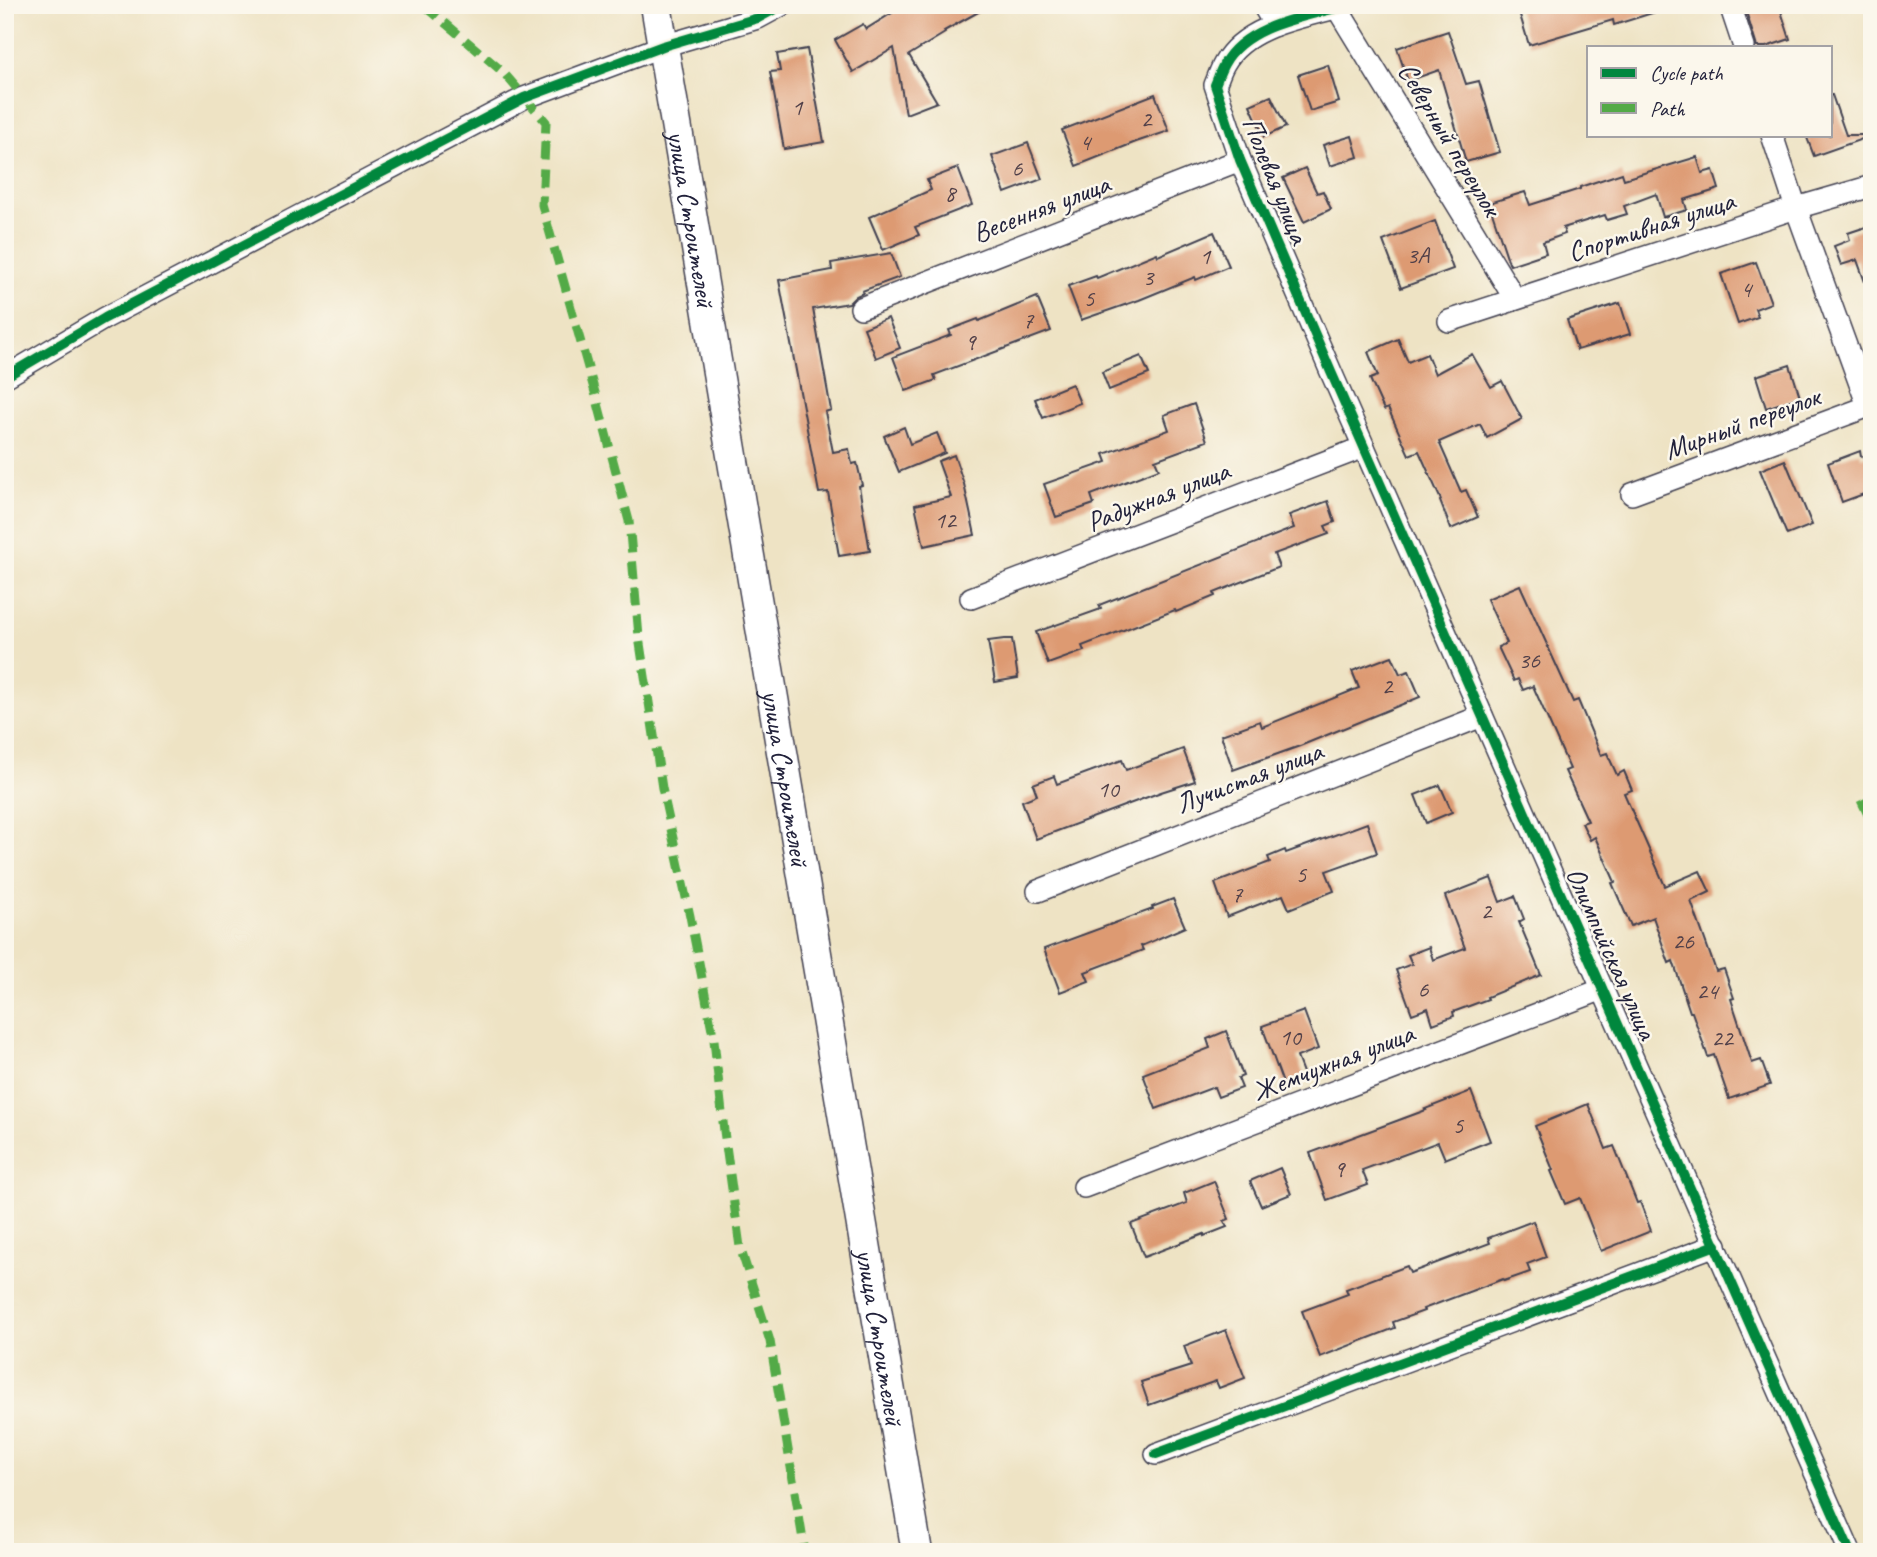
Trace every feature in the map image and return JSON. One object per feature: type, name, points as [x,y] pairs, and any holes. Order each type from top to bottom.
[{"type":"main road","name":"улица Строителей","points":[[656,5],[917,1552]]},
{"type":"street","points":[[5,377],[105,318],[524,98],[663,46],[758,18],[782,5]]},
{"type":"street","points":[[1263,5],[1275,25],[1342,7]]},
{"type":"street","points":[[1730,5],[1744,46]]},
{"type":"street","name":"Северный переулок","points":[[1342,7],[1515,299]]},
{"type":"street","name":"Полевая улица","points":[[1275,25],[1257,32],[1241,44],[1225,62],[1215,85],[1240,160],[1331,372]]},
{"type":"street","points":[[1772,136],[1796,208],[1870,406]]},
{"type":"street","name":"Весенняя улица","points":[[861,308],[1240,160]]},
{"type":"street","name":"Спортивная улица","points":[[1448,321],[1872,186]]},
{"type":"street","name":"Олимпийская улица","points":[[1331,372],[1850,1552]]},
{"type":"street","name":"Мирный переулок","points":[[1632,494],[1870,406]]},
{"type":"street","name":"Радужная улица","points":[[971,598],[1364,447]]},
{"type":"street","name":"Лучистая улица","points":[[1038,891],[1482,716]]},
{"type":"street","name":"Жемчужная улица","points":[[1084,1187],[1603,989]]},
{"type":"street","points":[[1156,1454],[1716,1245]]},
{"type":"building","points":[[905,5],[991,5],[944,31],[945,33],[909,55],[937,102],[906,114],[894,48],[853,72],[835,40],[863,24],[866,29]]},
{"type":"building","points":[[1517,5],[1665,5],[1665,9],[1614,25],[1613,20],[1529,45]]},
{"type":"building","points":[[1744,5],[1779,5],[1790,39],[1769,46],[1757,46]]},
{"type":"building","points":[[1448,31],[1466,84],[1479,81],[1500,152],[1466,162],[1439,70],[1408,81],[1397,48]]},
{"type":"building","points":[[807,49],[824,142],[784,149],[770,72],[780,71],[777,54]]},
{"type":"building","points":[[1328,65],[1339,102],[1310,111],[1298,75]]},
{"type":"building","points":[[1155,94],[1169,131],[1076,166],[1062,130]]},
{"type":"building","points":[[1832,95],[1846,135],[1868,137],[1814,156],[1806,136],[1832,136]]},
{"type":"building","points":[[1271,96],[1286,127],[1264,137],[1250,105]]},
{"type":"building","points":[[1352,136],[1358,157],[1330,166],[1323,145]]},
{"type":"building","points":[[1028,143],[1042,179],[1005,193],[992,156]]},
{"type":"building","points":[[1697,157],[1702,173],[1713,170],[1719,189],[1684,200],[1687,210],[1663,217],[1656,194],[1624,206],[1627,214],[1607,220],[1605,215],[1563,228],[1565,234],[1543,242],[1546,253],[1510,265],[1489,203],[1525,192],[1530,205],[1622,173],[1624,179]]},
{"type":"building","points":[[958,168],[972,205],[915,227],[919,235],[883,250],[869,217],[931,190],[927,180]]},
{"type":"building","points":[[1305,168],[1317,193],[1323,191],[1331,209],[1304,222],[1283,178]]},
{"type":"building","points":[[1435,221],[1453,269],[1401,288],[1383,241]]},
{"type":"building","points":[[1872,225],[1872,292],[1869,293],[1857,260],[1841,265],[1834,246],[1850,240],[1848,233]]},
{"type":"building","points":[[1214,232],[1229,266],[1081,320],[1068,286],[1096,276],[1097,278],[1157,253],[1158,256]]},
{"type":"building","points":[[891,253],[900,277],[862,291],[863,293],[849,303],[813,309],[831,410],[825,412],[833,452],[849,449],[852,464],[857,463],[870,551],[839,556],[828,492],[819,493],[779,280],[832,270],[831,263]]},
{"type":"building","points":[[1756,262],[1771,303],[1755,309],[1758,317],[1738,324],[1721,274]]},
{"type":"building","points":[[1037,297],[1051,331],[934,375],[936,380],[906,391],[893,357],[951,335],[949,330],[978,319],[979,321]]},
{"type":"building","points":[[1620,303],[1630,334],[1577,350],[1567,320]]},
{"type":"building","points":[[888,318],[900,348],[876,358],[864,328]]},
{"type":"building","points":[[1398,339],[1408,362],[1427,354],[1435,374],[1472,354],[1491,387],[1502,381],[1522,419],[1487,438],[1480,424],[1439,442],[1461,492],[1466,490],[1478,517],[1451,529],[1419,451],[1409,455],[1388,408],[1384,410],[1370,379],[1378,376],[1368,352]]},
{"type":"building","points":[[1141,356],[1149,374],[1109,390],[1102,372]]},
{"type":"building","points":[[1790,365],[1800,397],[1766,408],[1756,376]]},
{"type":"building","points":[[1072,384],[1080,403],[1043,418],[1035,399]]},
{"type":"building","points":[[1194,404],[1207,441],[1155,460],[1159,469],[1091,495],[1094,504],[1056,517],[1044,484],[1107,462],[1104,454],[1169,430],[1164,415]]},
{"type":"building","points":[[904,427],[910,444],[937,433],[945,453],[899,472],[884,436]]},
{"type":"building","points":[[1860,451],[1861,457],[1872,453],[1872,491],[1842,502],[1828,463]]},
{"type":"building","points":[[954,455],[964,484],[975,535],[924,546],[915,505],[951,497],[938,461]]},
{"type":"building","points":[[1785,460],[1812,525],[1787,535],[1760,470]]},
{"type":"building","points":[[1328,501],[1335,522],[1325,526],[1329,534],[1274,554],[1279,567],[1214,593],[1215,596],[1176,612],[1175,610],[1082,646],[1084,651],[1048,664],[1036,632],[1101,609],[1099,605],[1294,528],[1289,515]]},
{"type":"building","points":[[1520,585],[1573,702],[1578,700],[1601,755],[1607,753],[1617,775],[1624,771],[1632,790],[1624,793],[1665,886],[1700,871],[1710,892],[1691,901],[1716,971],[1724,969],[1752,1063],[1761,1060],[1770,1085],[1729,1099],[1714,1055],[1708,1057],[1673,961],[1669,963],[1653,917],[1631,926],[1595,837],[1590,840],[1582,823],[1588,821],[1565,771],[1570,769],[1533,686],[1523,690],[1518,679],[1514,681],[1498,647],[1507,643],[1487,599]]},
{"type":"building","points":[[1012,639],[1018,678],[995,682],[988,641]]},
{"type":"building","points":[[1392,656],[1400,674],[1409,671],[1420,697],[1233,770],[1221,735],[1260,721],[1262,727],[1359,688],[1352,671]]},
{"type":"building","points":[[1183,749],[1195,781],[1036,839],[1022,801],[1037,795],[1033,784],[1054,776],[1057,784],[1122,760],[1126,770]]},
{"type":"building","points":[[1440,785],[1452,812],[1426,823],[1415,795]]},
{"type":"building","points":[[1367,823],[1377,853],[1326,871],[1334,891],[1289,909],[1283,895],[1227,917],[1215,883],[1270,862],[1268,857],[1285,850],[1286,853]]},
{"type":"building","points":[[1491,878],[1500,902],[1515,896],[1524,919],[1519,922],[1541,975],[1453,1012],[1454,1016],[1433,1024],[1428,1008],[1412,1014],[1396,970],[1412,964],[1408,955],[1429,947],[1433,960],[1465,948],[1445,896]]},
{"type":"building","points":[[1173,899],[1185,927],[1141,946],[1143,950],[1085,972],[1089,981],[1060,992],[1044,949]]},
{"type":"building","points":[[1304,1011],[1318,1049],[1297,1057],[1305,1078],[1284,1086],[1262,1026]]},
{"type":"building","points":[[1226,1031],[1243,1076],[1238,1078],[1242,1088],[1218,1097],[1214,1087],[1156,1109],[1143,1074],[1210,1048],[1207,1039]]},
{"type":"building","points":[[1471,1091],[1490,1141],[1445,1159],[1438,1142],[1362,1170],[1368,1185],[1327,1200],[1310,1153]]},
{"type":"building","points":[[1588,1104],[1606,1149],[1614,1146],[1651,1231],[1601,1251],[1580,1198],[1565,1204],[1535,1126]]},
{"type":"building","points":[[1280,1168],[1291,1194],[1261,1206],[1250,1181]]},
{"type":"building","points":[[1214,1181],[1229,1219],[1224,1221],[1227,1227],[1144,1257],[1131,1224],[1187,1203],[1184,1193]]},
{"type":"building","points":[[1533,1221],[1546,1257],[1527,1264],[1530,1272],[1504,1281],[1503,1279],[1423,1309],[1424,1311],[1393,1322],[1395,1328],[1320,1357],[1302,1311],[1348,1294],[1346,1289],[1407,1266],[1410,1273],[1490,1243],[1488,1238]]},
{"type":"building","points":[[1226,1330],[1245,1378],[1219,1388],[1216,1381],[1149,1405],[1141,1382],[1191,1366],[1184,1346]]},
{"type":"marked path","points":[[424,5],[503,72],[546,122],[542,205],[629,521],[639,637],[662,788],[714,1040],[740,1247],[770,1341],[805,1552]]},
{"type":"marked path","points":[[1861,800],[1872,823]]},
{"type":"cycle path","points":[[5,377],[105,318],[524,98],[663,46],[758,18],[782,5]]},
{"type":"cycle path","points":[[1347,5],[1278,24],[1247,40],[1234,50],[1224,64],[1215,85],[1240,160],[1331,372],[1850,1552]]},
{"type":"cycle path","points":[[1156,1454],[1716,1245]]}]
